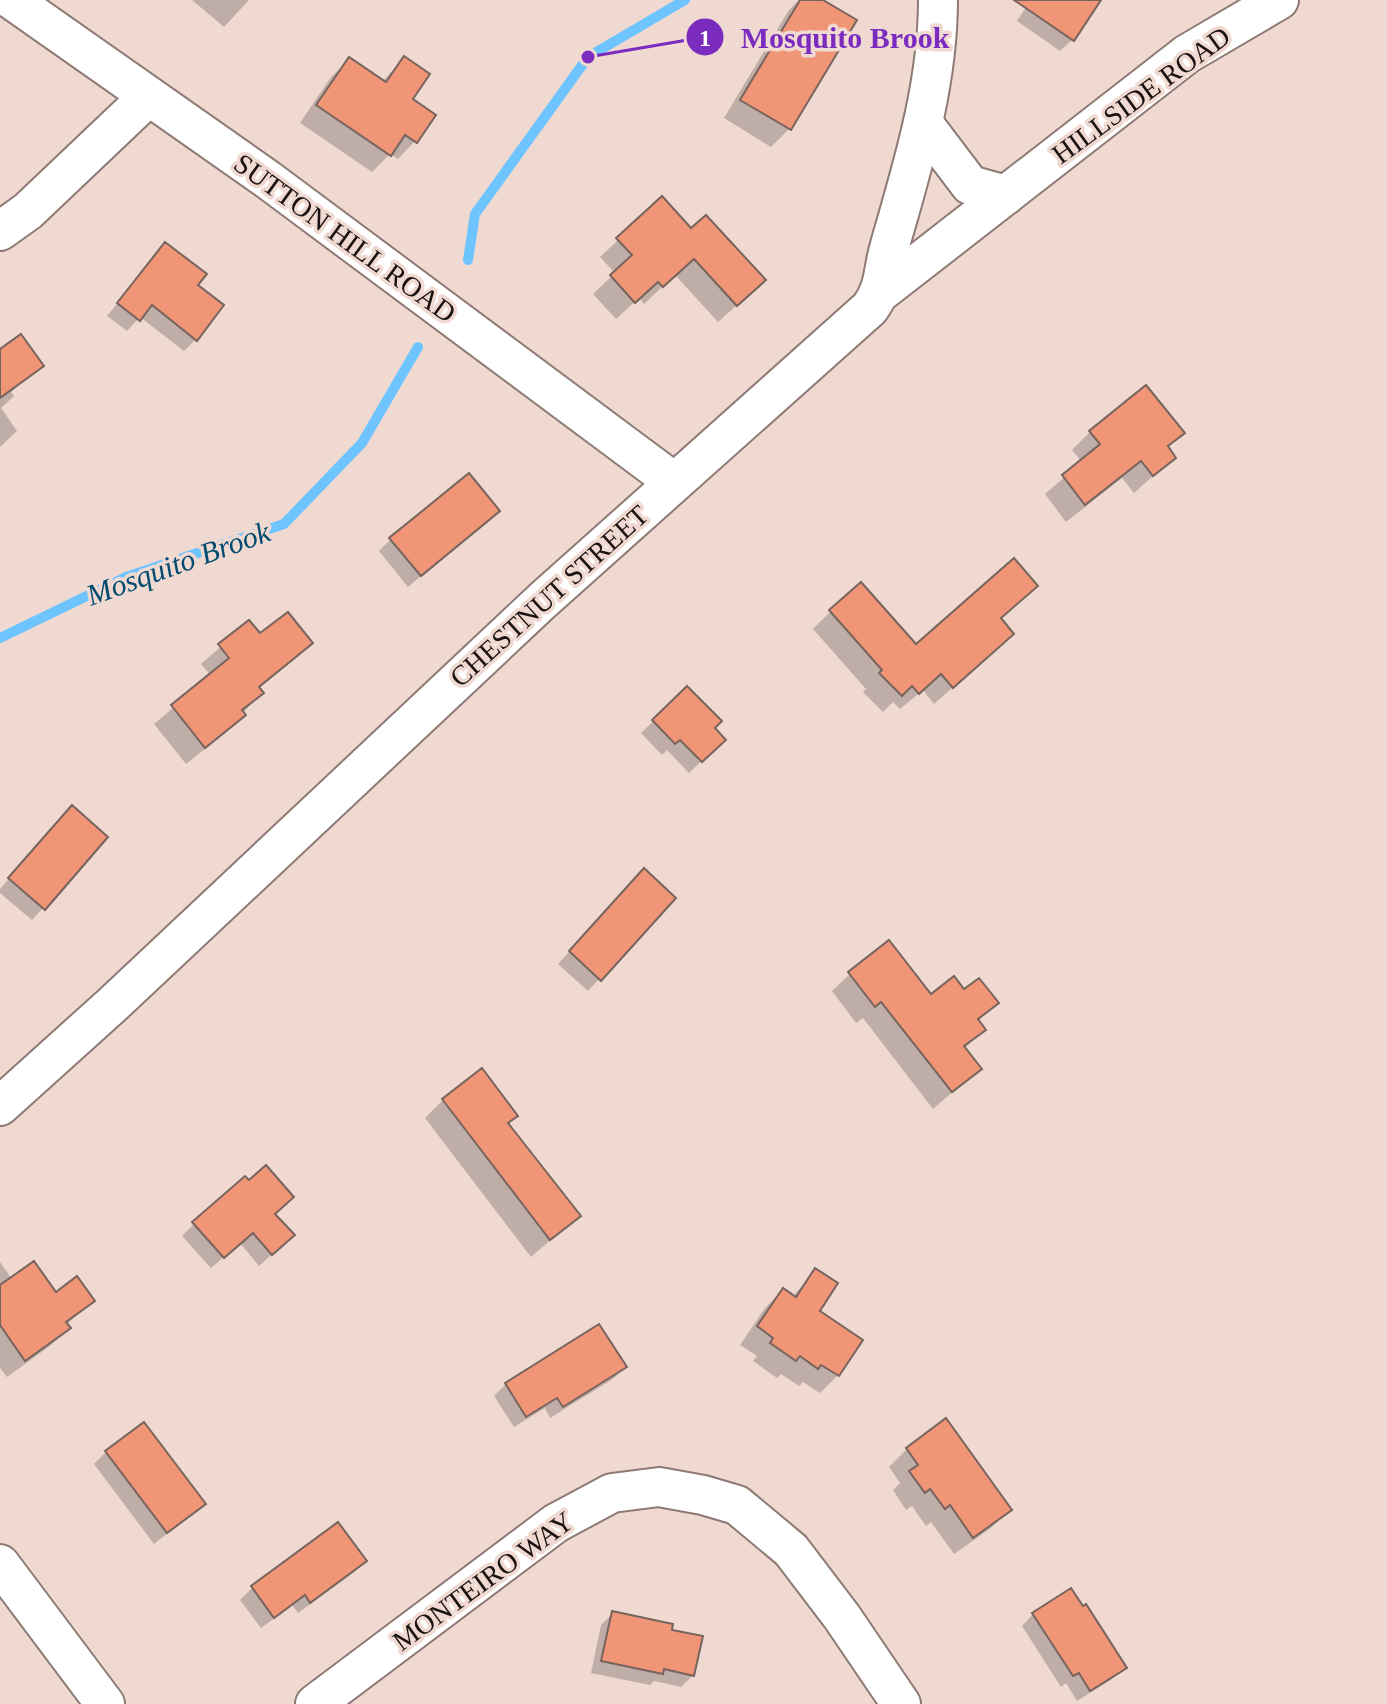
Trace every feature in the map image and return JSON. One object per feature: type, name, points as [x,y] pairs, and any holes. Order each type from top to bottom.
[{"type":"street","name":"SUTTON HILL ROAD","points":[[12,0],[267,179],[674,482]]},
{"type":"street","points":[[881,292],[887,256],[934,73],[938,0]]},
{"type":"street","name":"HILLSIDE ROAD","points":[[881,292],[1187,54],[1279,0]]},
{"type":"street","points":[[0,231],[28,211],[148,97]]},
{"type":"street","points":[[923,123],[970,185],[1006,195]]},
{"type":"street","name":"CHESTNUT STREET","points":[[0,1106],[112,1005],[472,666],[870,308],[881,292]]},
{"type":"street","name":"MONTEIRO WAY","points":[[315,1704],[556,1523],[612,1493],[659,1487],[737,1505],[791,1550],[842,1617],[901,1704]]},
{"type":"street","points":[[0,1564],[105,1704]]},
{"type":"building","points":[[800,0],[823,0],[857,20],[791,130],[740,100]]},
{"type":"building","points":[[1014,0],[1101,0],[1074,41]]},
{"type":"building","points":[[404,56],[430,74],[413,99],[436,115],[417,143],[405,135],[391,156],[316,105],[349,57],[386,82]]},
{"type":"building","points":[[662,196],[691,228],[706,215],[766,280],[737,306],[694,259],[663,287],[658,282],[635,303],[610,275],[632,255],[616,238]]},
{"type":"building","points":[[165,242],[207,274],[198,285],[224,305],[197,341],[152,305],[140,321],[117,303]]},
{"type":"building","points":[[21,334],[44,366],[0,398],[0,349]]},
{"type":"building","points":[[1146,385],[1185,433],[1168,446],[1176,458],[1153,476],[1141,461],[1085,505],[1062,475],[1100,444],[1089,431]]},
{"type":"building","points":[[469,473],[500,511],[421,576],[389,538]]},
{"type":"building","points":[[1014,558],[1038,586],[1001,618],[1014,634],[953,688],[941,674],[919,694],[912,686],[902,696],[879,673],[882,670],[829,610],[861,582],[916,644]]},
{"type":"building","points":[[288,612],[313,643],[259,687],[264,693],[242,710],[246,715],[205,748],[171,705],[229,658],[218,644],[249,620],[260,633]]},
{"type":"building","points":[[687,686],[722,721],[715,728],[726,740],[702,762],[680,740],[675,744],[652,720]]},
{"type":"building","points":[[72,805],[108,837],[45,910],[8,878]]},
{"type":"building","points":[[644,868],[676,898],[601,981],[569,951]]},
{"type":"building","points":[[889,940],[931,994],[954,976],[964,989],[979,978],[999,1003],[978,1019],[986,1030],[964,1046],[982,1069],[952,1092],[881,1002],[875,1007],[848,972]]},
{"type":"building","points":[[482,1068],[518,1116],[508,1123],[581,1216],[550,1240],[442,1099]]},
{"type":"building","points":[[266,1165],[294,1197],[275,1214],[295,1235],[272,1255],[253,1233],[224,1258],[192,1222],[245,1176],[249,1180]]},
{"type":"building","points":[[34,1261],[56,1292],[77,1276],[95,1301],[66,1322],[71,1328],[25,1361],[0,1325],[0,1285]]},
{"type":"building","points":[[815,1268],[838,1283],[820,1311],[863,1340],[839,1376],[821,1365],[818,1369],[800,1356],[796,1361],[770,1343],[773,1338],[757,1326],[783,1288],[796,1297]]},
{"type":"building","points":[[599,1324],[627,1367],[563,1407],[557,1398],[526,1417],[505,1383]]},
{"type":"building","points":[[946,1418],[1012,1510],[973,1538],[950,1505],[945,1509],[930,1489],[925,1493],[909,1471],[918,1465],[906,1448]]},
{"type":"building","points":[[144,1422],[206,1504],[167,1533],[105,1451]]},
{"type":"building","points":[[338,1522],[367,1561],[310,1603],[305,1595],[274,1618],[251,1586]]},
{"type":"building","points":[[1071,1588],[1083,1606],[1086,1604],[1127,1668],[1090,1691],[1079,1673],[1073,1676],[1032,1613]]},
{"type":"building","points":[[612,1611],[673,1624],[672,1630],[703,1636],[694,1676],[664,1669],[663,1674],[601,1661]]},
{"type":"waterway","name":"Mosquito Brook","points":[[468,260],[475,214],[588,57],[685,0]]},
{"type":"waterway","name":"Mosquito Brook","points":[[0,638],[126,577],[284,524],[362,443],[418,347]]},
{"type":"place","name":"Mosquito Brook","points":[[588,57]]}]
